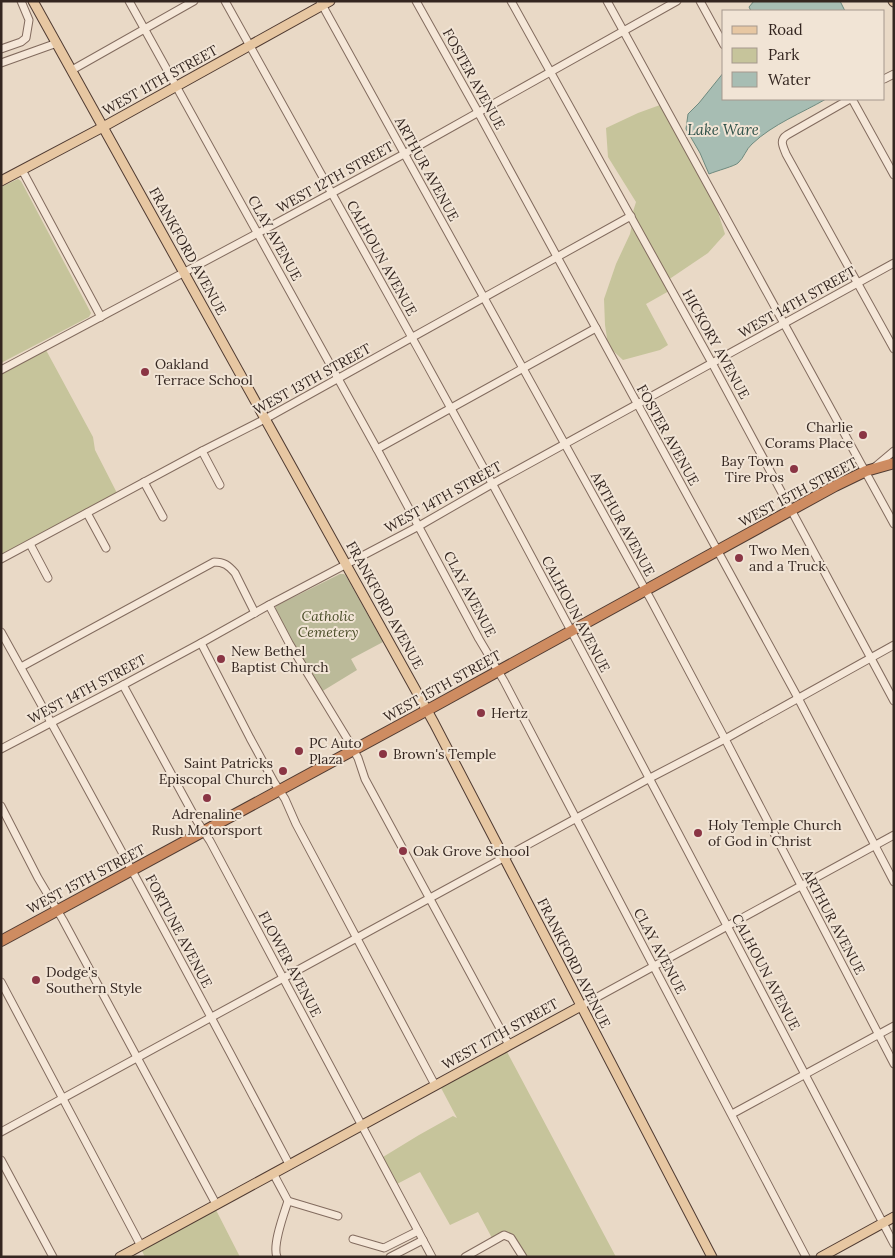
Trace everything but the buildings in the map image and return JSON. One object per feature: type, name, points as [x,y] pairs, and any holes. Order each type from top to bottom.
[{"type":"highway","points":[[869,470],[894,462]]},
{"type":"highway","name":"WEST 15TH STREET","points":[[1,941],[840,483],[869,470]]},
{"type":"main road","name":"FRANKFORD AVENUE","points":[[33,1],[427,710],[712,1257]]},
{"type":"main road","name":"WEST 11TH STREET","points":[[1,182],[250,46],[324,3]]},
{"type":"main road","name":"WEST 17TH STREET","points":[[120,1257],[581,1006]]},
{"type":"main road","points":[[821,1257],[894,1217]]},
{"type":"street","points":[[1,49],[21,42],[26,38],[30,20],[21,1]]},
{"type":"street","name":"CLAY AVENUE","points":[[129,1],[498,671],[577,818],[806,1257]]},
{"type":"street","points":[[72,70],[194,1]]},
{"type":"street","name":"CALHOUN AVENUE","points":[[225,1],[451,408],[571,630],[894,1244]]},
{"type":"street","name":"FOSTER AVENUE","points":[[416,1],[798,698],[894,882]]},
{"type":"street","name":"HICKORY AVENUE","points":[[511,1],[632,216],[894,701]]},
{"type":"street","points":[[606,1],[784,323],[869,470],[894,524]]},
{"type":"street","name":"WEST 12TH STREET","points":[[1,370],[404,154],[677,1]]},
{"type":"street","points":[[700,1],[722,41]]},
{"type":"street","name":"ARTHUR AVENUE","points":[[324,3],[404,154],[645,590],[894,1064]]},
{"type":"street","points":[[2,60],[56,43]]},
{"type":"street","points":[[849,100],[787,135],[783,138],[782,146],[894,349]]},
{"type":"street","points":[[852,100],[894,175]]},
{"type":"street","points":[[22,170],[101,317]]},
{"type":"street","name":"WEST 13TH STREET","points":[[1,559],[265,419],[632,216]]},
{"type":"street","name":"WEST 14TH STREET","points":[[1,748],[123,685],[419,526],[894,263]]},
{"type":"street","points":[[377,449],[596,328]]},
{"type":"street","points":[[202,451],[220,485]]},
{"type":"street","name":"WEST 15TH STREET","points":[[869,470],[894,451]]},
{"type":"street","points":[[144,482],[163,517]]},
{"type":"street","points":[[87,513],[106,548]]},
{"type":"street","points":[[30,544],[48,578]]},
{"type":"street","points":[[21,667],[214,562],[222,562],[231,568],[255,613]]},
{"type":"street","points":[[269,605],[289,643],[353,750],[365,779],[508,1045]]},
{"type":"street","name":"FORTUNE AVENUE","points":[[1,632],[132,870],[289,1164]]},
{"type":"street","points":[[201,643],[435,1085]]},
{"type":"street","points":[[1,1132],[650,778],[725,740],[894,646]]},
{"type":"street","name":"FLOWER AVENUE","points":[[123,685],[214,849],[432,1257]]},
{"type":"street","points":[[1,806],[38,878],[216,1204]]},
{"type":"street","name":"WEST 17TH STREET","points":[[581,1006],[894,835]]},
{"type":"street","points":[[1,982],[141,1246]]},
{"type":"street","points":[[732,1114],[894,1026]]},
{"type":"street","points":[[1,1160],[53,1257]]},
{"type":"street","points":[[273,1173],[288,1201],[276,1244],[277,1257]]},
{"type":"street","points":[[288,1201],[338,1216]]},
{"type":"street","points":[[353,1239],[384,1248],[418,1230]]},
{"type":"street","points":[[465,1257],[504,1235],[512,1238],[523,1257]]},
{"type":"street","points":[[390,1257],[423,1240]]},
{"type":"green space","points":[[660,105],[716,206],[725,234],[708,253],[668,280],[632,215],[636,202],[608,157],[606,128]]},
{"type":"green space","points":[[18,179],[21,181],[91,313],[89,317],[1,363],[1,187]]},
{"type":"green space","points":[[632,225],[669,291],[646,304],[668,345],[660,350],[623,360],[608,345],[604,299]]},
{"type":"green space","points":[[46,350],[93,437],[95,450],[118,495],[1,557],[1,373]]},
{"type":"green space","name":"Catholic Cemetery","points":[[340,574],[346,576],[383,642],[351,659],[357,670],[321,692],[275,612],[276,606]]},
{"type":"green space","points":[[506,1050],[616,1257],[526,1257],[514,1236],[492,1238],[478,1212],[450,1225],[420,1172],[397,1184],[383,1157],[453,1116],[457,1118],[440,1086]]},
{"type":"green space","points":[[215,1208],[240,1257],[145,1257],[140,1250]]},
{"type":"water","points":[[754,1],[840,1],[844,10],[750,10],[749,7]]},
{"type":"water","name":"Lake Ware","points":[[722,74],[722,100],[824,100],[760,137],[750,146],[738,163],[709,174],[700,153],[686,129],[688,114]]},
{"type":"place","name":"Oakland Terrace School","points":[[145,372]]},
{"type":"place","name":"Charlie Corams Place","points":[[863,435]]},
{"type":"place","name":"Bay Town Tire Pros","points":[[794,469]]},
{"type":"place","name":"Two Men and a Truck","points":[[739,558]]},
{"type":"place","name":"New Bethel Baptist Church","points":[[221,659]]},
{"type":"place","name":"Hertz","points":[[481,713]]},
{"type":"place","name":"PC Auto Plaza","points":[[299,751]]},
{"type":"place","name":"Brown's Temple","points":[[383,754]]},
{"type":"place","name":"Saint Patricks Episcopal Church","points":[[283,771]]},
{"type":"place","name":"Adrenaline Rush Motorsport","points":[[207,798]]},
{"type":"place","name":"Holy Temple Church of God in Christ","points":[[698,833]]},
{"type":"place","name":"Oak Grove School","points":[[403,851]]},
{"type":"place","name":"Dodge's Southern Style","points":[[36,980]]}]
